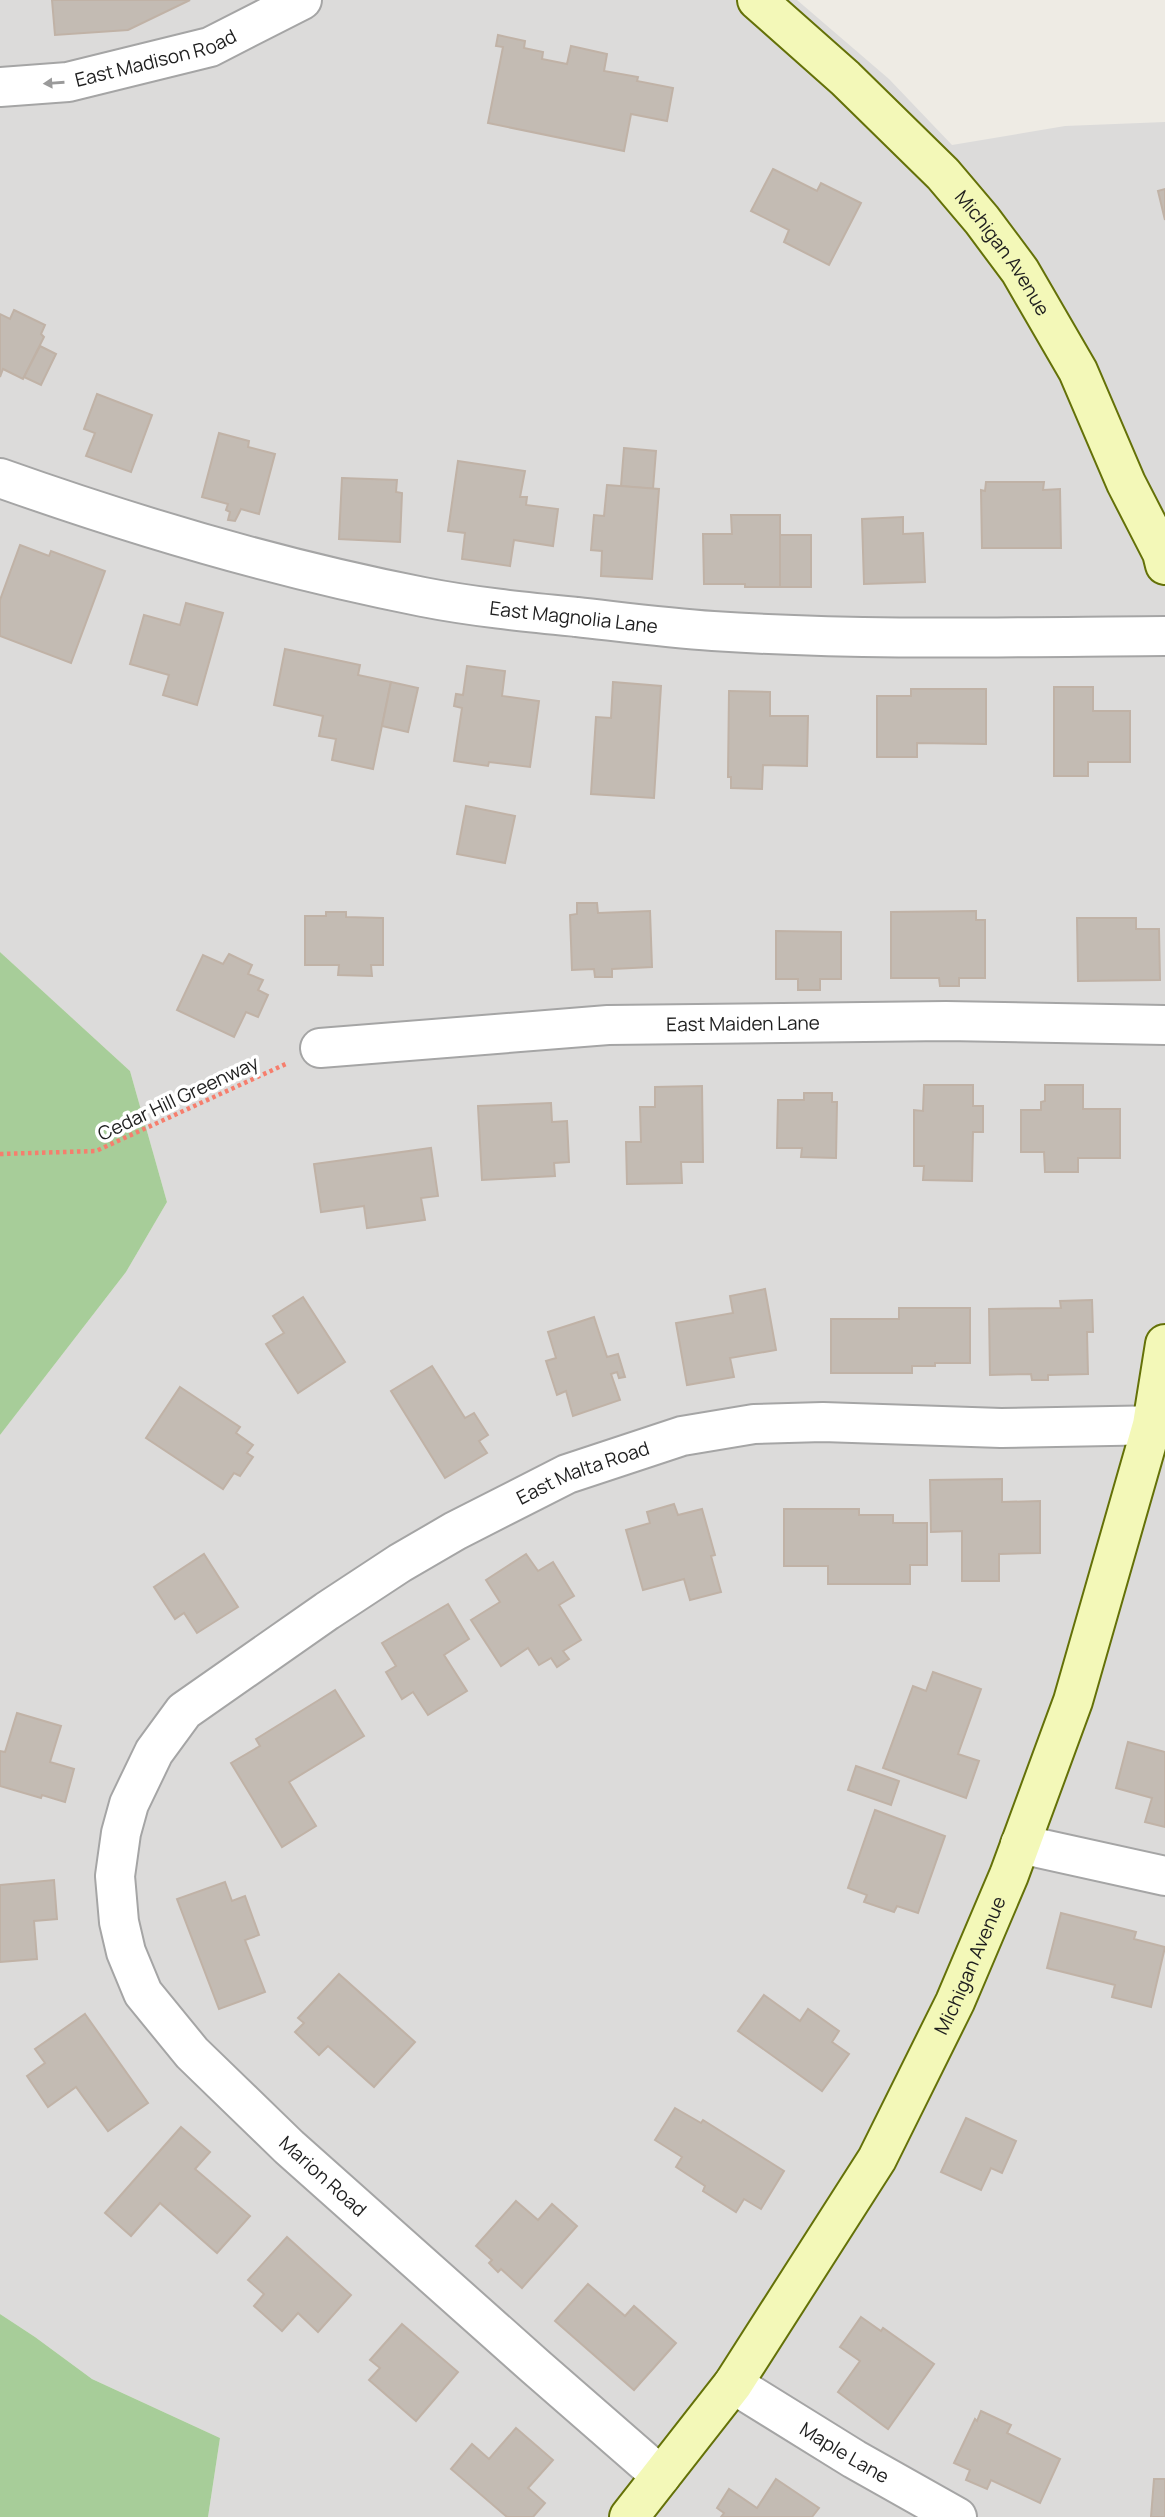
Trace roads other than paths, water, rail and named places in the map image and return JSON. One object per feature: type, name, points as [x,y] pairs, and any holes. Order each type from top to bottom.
[{"type":"street","name":"East Madison Road","points":[[0,87],[68,82],[210,47],[302,0]]},
{"type":"street","name":"Michigan Avenue","points":[[757,0],[845,78],[943,174],[1020,271],[1078,371],[1165,565]]},
{"type":"street","name":"East Magnolia Lane","points":[[0,478],[105,514],[250,557],[424,598],[511,610],[712,631],[779,634],[965,638],[1165,636]]},
{"type":"street","name":"East Maiden Lane","points":[[320,1048],[608,1026],[946,1021],[1165,1024]]},
{"type":"street","name":"Michigan Avenue","points":[[629,2517],[733,2384],[877,2159],[955,2002],[1020,1844],[1073,1701],[1158,1425],[1165,1345]]},
{"type":"street","name":"East Malta Road","points":[[129,1804],[154,1752],[184,1711],[400,1563],[455,1531],[567,1474],[682,1436],[754,1424],[823,1422],[1001,1428],[1158,1425]]},
{"type":"street","name":"Marion Road","points":[[129,1804],[114,1876],[119,1922],[143,1993],[192,2053],[289,2147],[661,2476]]},
{"type":"street","points":[[1020,1844],[1165,1876]]},
{"type":"street","name":"Maple Lane","points":[[733,2384],[854,2459],[957,2517]]}]
